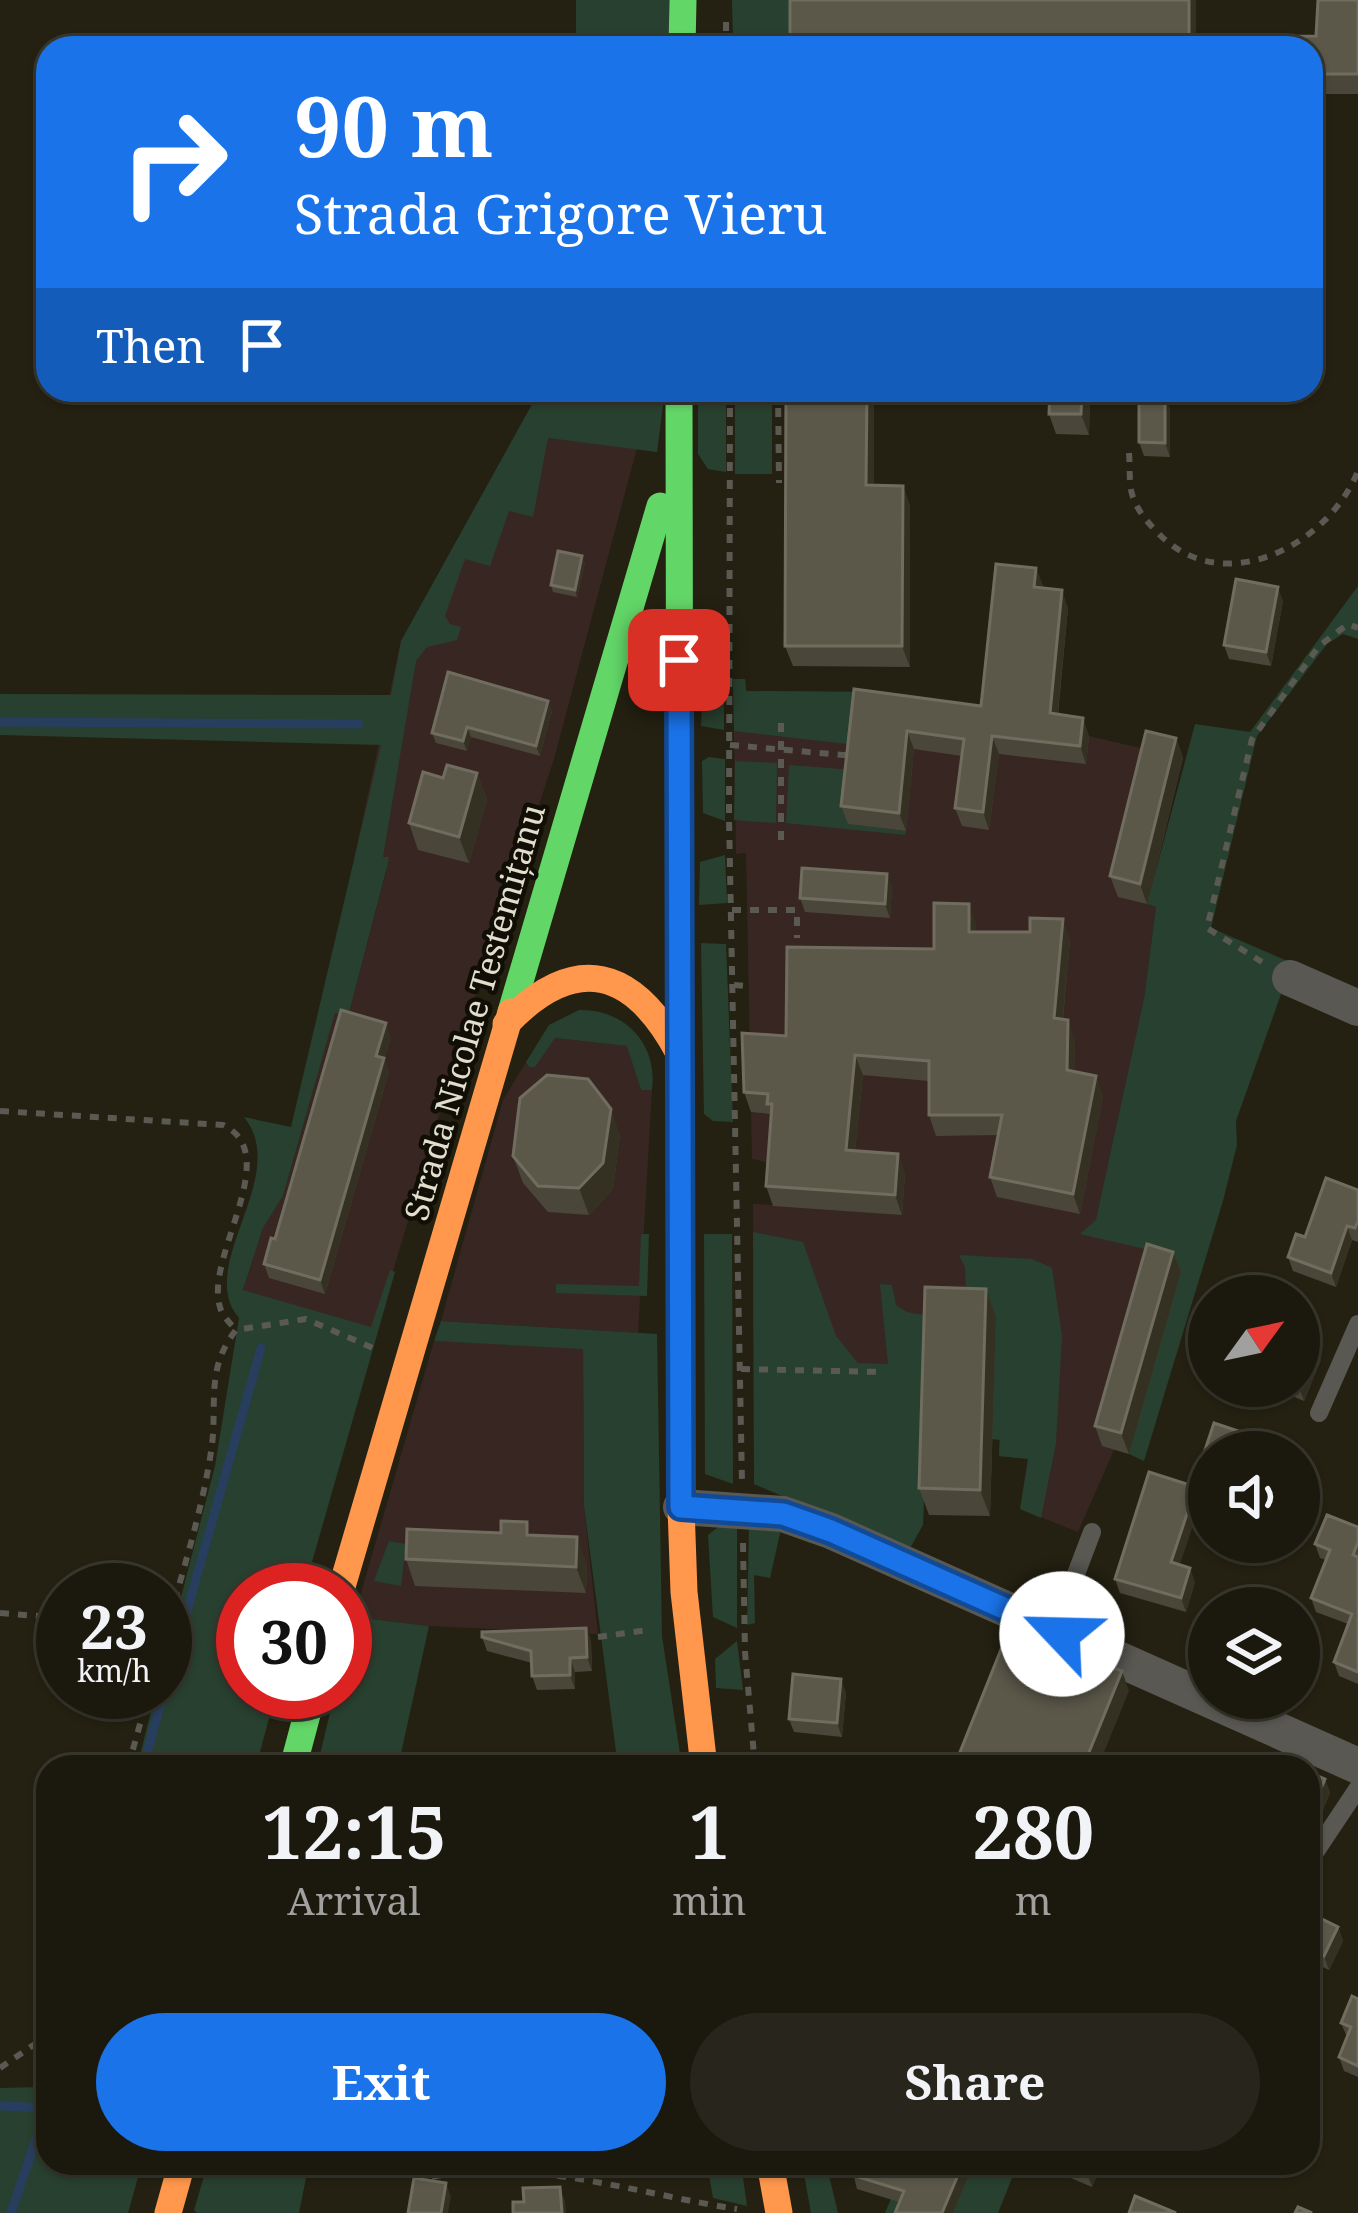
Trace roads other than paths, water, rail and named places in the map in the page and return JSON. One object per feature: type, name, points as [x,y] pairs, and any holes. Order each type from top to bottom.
[{"type":"street","points":[[682,36],[683,0]]},
{"type":"street","points":[[679,402],[681,1507],[688,1631],[703,1755]]},
{"type":"street","name":"Strada Nicolae Testemițanu","points":[[349,1563],[677,454]]},
{"type":"street","points":[[1290,978],[1358,1008]]},
{"type":"street","points":[[506,1024],[528,998],[558,982],[592,979],[625,987],[652,1007],[679,1053]]},
{"type":"street","points":[[681,1507],[783,1514],[831,1531],[1358,1766]]},
{"type":"street","points":[[296,1755],[306,1719]]},
{"type":"street","points":[[167,2213],[178,2175]]},
{"type":"street","points":[[766,2212],[769,2175]]},
{"type":"lane","points":[[1318,1413],[1358,1324]]},
{"type":"lane","points":[[1062,1634],[1068,1595],[1092,1532]]},
{"type":"lane","points":[[1320,1845],[1358,1788]]},
{"type":"waterway","points":[[0,722],[359,724]]},
{"type":"waterway","points":[[192,1593],[261,1348]]},
{"type":"waterway","points":[[146,1755],[156,1719]]},
{"type":"waterway","points":[[0,2106],[36,2108]]},
{"type":"waterway","points":[[11,2213],[36,2139]]}]
